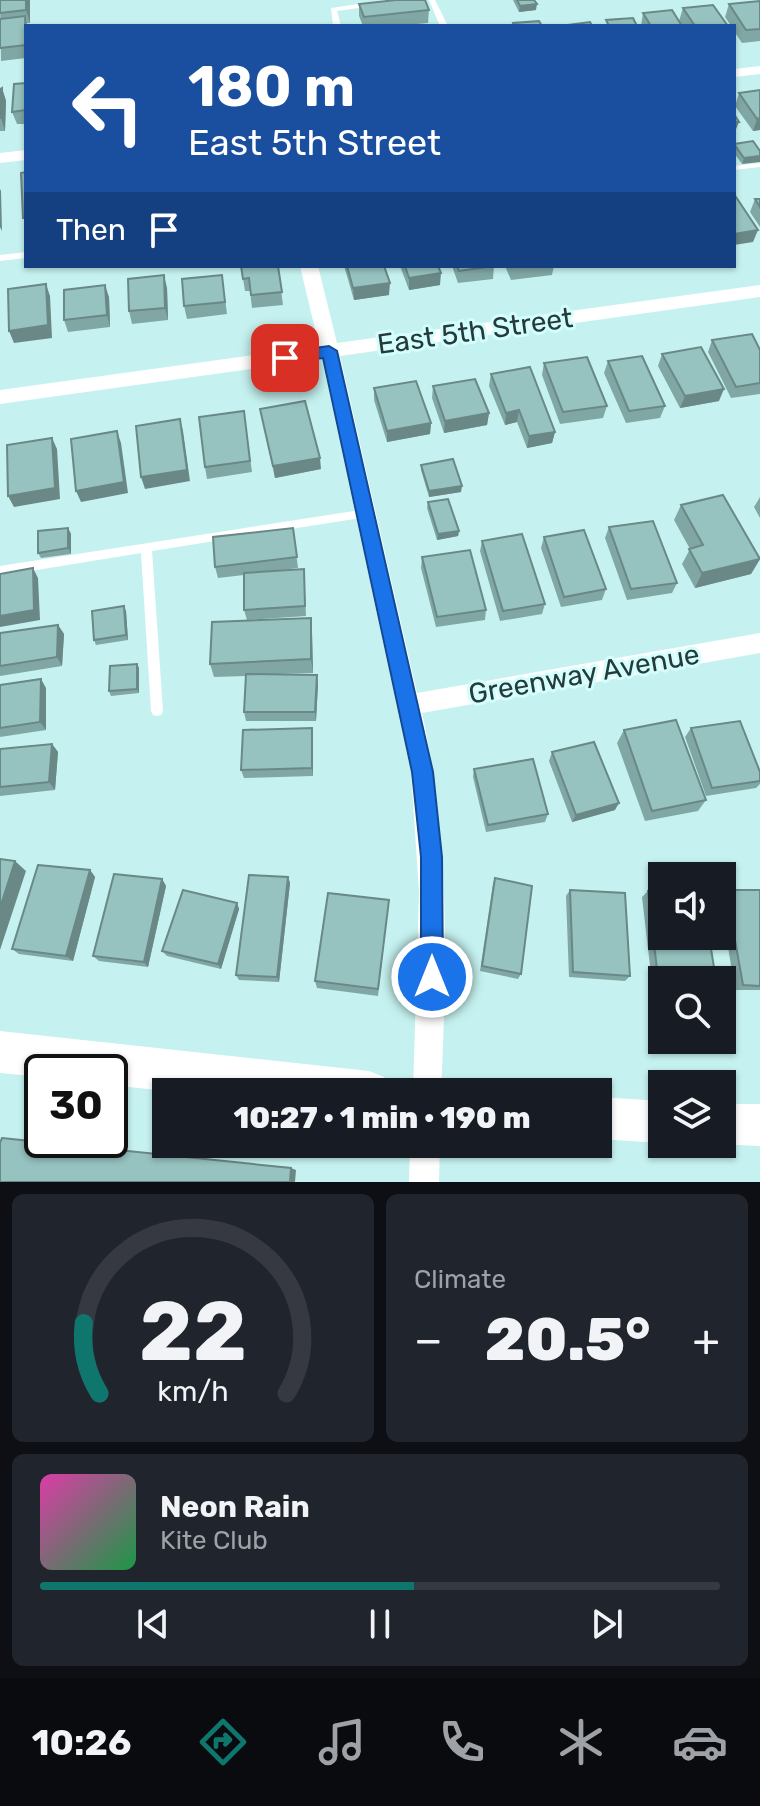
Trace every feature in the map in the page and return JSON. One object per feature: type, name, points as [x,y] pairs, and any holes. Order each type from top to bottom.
[{"type":"main road","points":[[0,1052],[240,1078]]},
{"type":"main road","points":[[612,1119],[648,1121]]},
{"type":"main road","points":[[736,1125],[760,1125]]},
{"type":"street","points":[[736,73],[760,70]]},
{"type":"street","points":[[0,158],[24,155]]},
{"type":"street","points":[[309,268],[423,772],[431,857],[432,977],[428,1078]]},
{"type":"street","name":"East 5th Street","points":[[0,397],[760,291]]},
{"type":"street","name":"Greenway Avenue","points":[[408,705],[760,643]]},
{"type":"street","points":[[424,1182],[425,1158]]},
{"type":"lane","points":[[337,24],[333,9],[401,0]]},
{"type":"lane","points":[[432,0],[443,24]]},
{"type":"lane","points":[[736,168],[760,165]]},
{"type":"lane","points":[[0,258],[24,255]]},
{"type":"lane","points":[[0,571],[367,513]]},
{"type":"lane","points":[[146,548],[157,711]]},
{"type":"building","points":[[0,0],[26,0],[26,10],[0,13]]},
{"type":"building","points":[[425,0],[429,10],[364,17],[359,4]]},
{"type":"building","points":[[517,0],[534,0],[537,4],[520,6]]},
{"type":"building","points":[[760,1],[760,29],[746,30],[729,4]]},
{"type":"building","points":[[713,5],[727,24],[694,24],[683,8]]},
{"type":"building","points":[[672,10],[681,24],[650,24],[643,13]]},
{"type":"building","points":[[25,16],[24,45],[0,48],[0,19]]},
{"type":"building","points":[[633,18],[636,24],[608,24],[606,20]]},
{"type":"building","points":[[539,21],[541,24],[513,24]]},
{"type":"building","points":[[24,83],[24,110],[12,112],[14,84]]},
{"type":"building","points":[[0,89],[1,118],[0,118]]},
{"type":"building","points":[[760,90],[760,118],[757,119],[739,93]]},
{"type":"building","points":[[753,141],[760,156],[744,158],[736,144]]},
{"type":"building","points":[[24,172],[24,218],[23,218],[21,173]]},
{"type":"building","points":[[736,197],[758,230],[736,234]]},
{"type":"building","points":[[241,268],[278,268],[282,292],[251,295],[249,278],[243,279]]},
{"type":"building","points":[[348,268],[385,268],[390,283],[353,288]]},
{"type":"building","points":[[406,268],[439,268],[441,273],[409,278]]},
{"type":"building","points":[[164,275],[165,308],[129,311],[128,279]]},
{"type":"building","points":[[222,275],[225,302],[184,306],[182,279]]},
{"type":"building","points":[[46,284],[48,325],[9,331],[8,289]]},
{"type":"building","points":[[105,285],[107,315],[64,320],[64,290]]},
{"type":"building","points":[[752,334],[760,350],[760,383],[736,387],[712,340]]},
{"type":"building","points":[[701,347],[724,389],[685,396],[662,354]]},
{"type":"building","points":[[642,356],[665,406],[629,411],[608,361]]},
{"type":"building","points":[[587,357],[607,406],[563,412],[544,363]]},
{"type":"building","points":[[530,367],[555,432],[529,436],[519,410],[506,413],[491,374]]},
{"type":"building","points":[[475,379],[489,413],[445,421],[433,386]]},
{"type":"building","points":[[416,381],[431,423],[387,431],[374,388]]},
{"type":"building","points":[[305,401],[320,458],[273,466],[260,409]]},
{"type":"building","points":[[244,411],[250,461],[205,467],[199,417]]},
{"type":"building","points":[[180,419],[187,470],[141,477],[136,426]]},
{"type":"building","points":[[117,431],[124,482],[76,491],[71,439]]},
{"type":"building","points":[[52,438],[55,488],[8,496],[7,445]]},
{"type":"building","points":[[453,459],[462,486],[429,491],[421,465]]},
{"type":"building","points":[[723,495],[760,559],[702,573],[689,549],[703,545],[681,505]]},
{"type":"building","points":[[448,499],[459,531],[438,534],[428,502]]},
{"type":"building","points":[[653,521],[677,583],[631,589],[609,527]]},
{"type":"building","points":[[68,528],[68,548],[38,553],[38,531]]},
{"type":"building","points":[[293,528],[297,557],[215,567],[213,537]]},
{"type":"building","points":[[584,530],[606,589],[564,597],[544,537]]},
{"type":"building","points":[[522,534],[545,604],[503,611],[482,541]]},
{"type":"building","points":[[470,550],[486,610],[437,617],[422,557]]},
{"type":"building","points":[[33,568],[34,610],[0,616],[0,574]]},
{"type":"building","points":[[304,569],[305,606],[244,610],[244,573]]},
{"type":"building","points":[[124,606],[126,635],[94,640],[92,611]]},
{"type":"building","points":[[311,618],[311,659],[210,664],[212,622]]},
{"type":"building","points":[[58,625],[57,657],[0,666],[0,633]]},
{"type":"building","points":[[137,664],[137,689],[109,691],[110,666]]},
{"type":"building","points":[[246,674],[317,675],[315,712],[244,712]]},
{"type":"building","points":[[41,679],[40,722],[0,728],[0,685]]},
{"type":"building","points":[[676,720],[706,800],[652,811],[624,730]]},
{"type":"building","points":[[740,721],[760,772],[760,781],[712,788],[691,728]]},
{"type":"building","points":[[312,728],[312,768],[241,770],[243,730]]},
{"type":"building","points":[[594,742],[619,803],[576,815],[552,752]]},
{"type":"building","points":[[52,744],[49,782],[0,787],[0,749]]},
{"type":"building","points":[[533,759],[548,814],[488,825],[474,769]]},
{"type":"building","points":[[0,859],[15,861],[0,908]]},
{"type":"building","points":[[38,865],[90,870],[66,956],[12,949]]},
{"type":"building","points":[[114,874],[162,879],[144,962],[93,956]]},
{"type":"building","points":[[249,875],[288,877],[277,977],[236,975]]},
{"type":"building","points":[[495,878],[532,886],[521,974],[482,966]]},
{"type":"building","points":[[183,890],[237,903],[218,964],[162,951]]},
{"type":"building","points":[[570,890],[625,893],[630,976],[573,972]]},
{"type":"building","points":[[736,890],[760,890],[760,986],[743,985],[736,946]]},
{"type":"building","points":[[328,893],[389,900],[378,989],[315,981]]},
{"type":"building","points":[[655,950],[711,950],[714,966],[657,966]]},
{"type":"building","points":[[2,1138],[24,1140],[24,1158],[128,1158],[128,1151],[152,1154],[152,1158],[195,1158],[291,1168],[290,1182],[0,1182]]},
{"type":"route","points":[[285,358],[329,351],[346,417],[423,772],[431,857],[432,977]]}]
